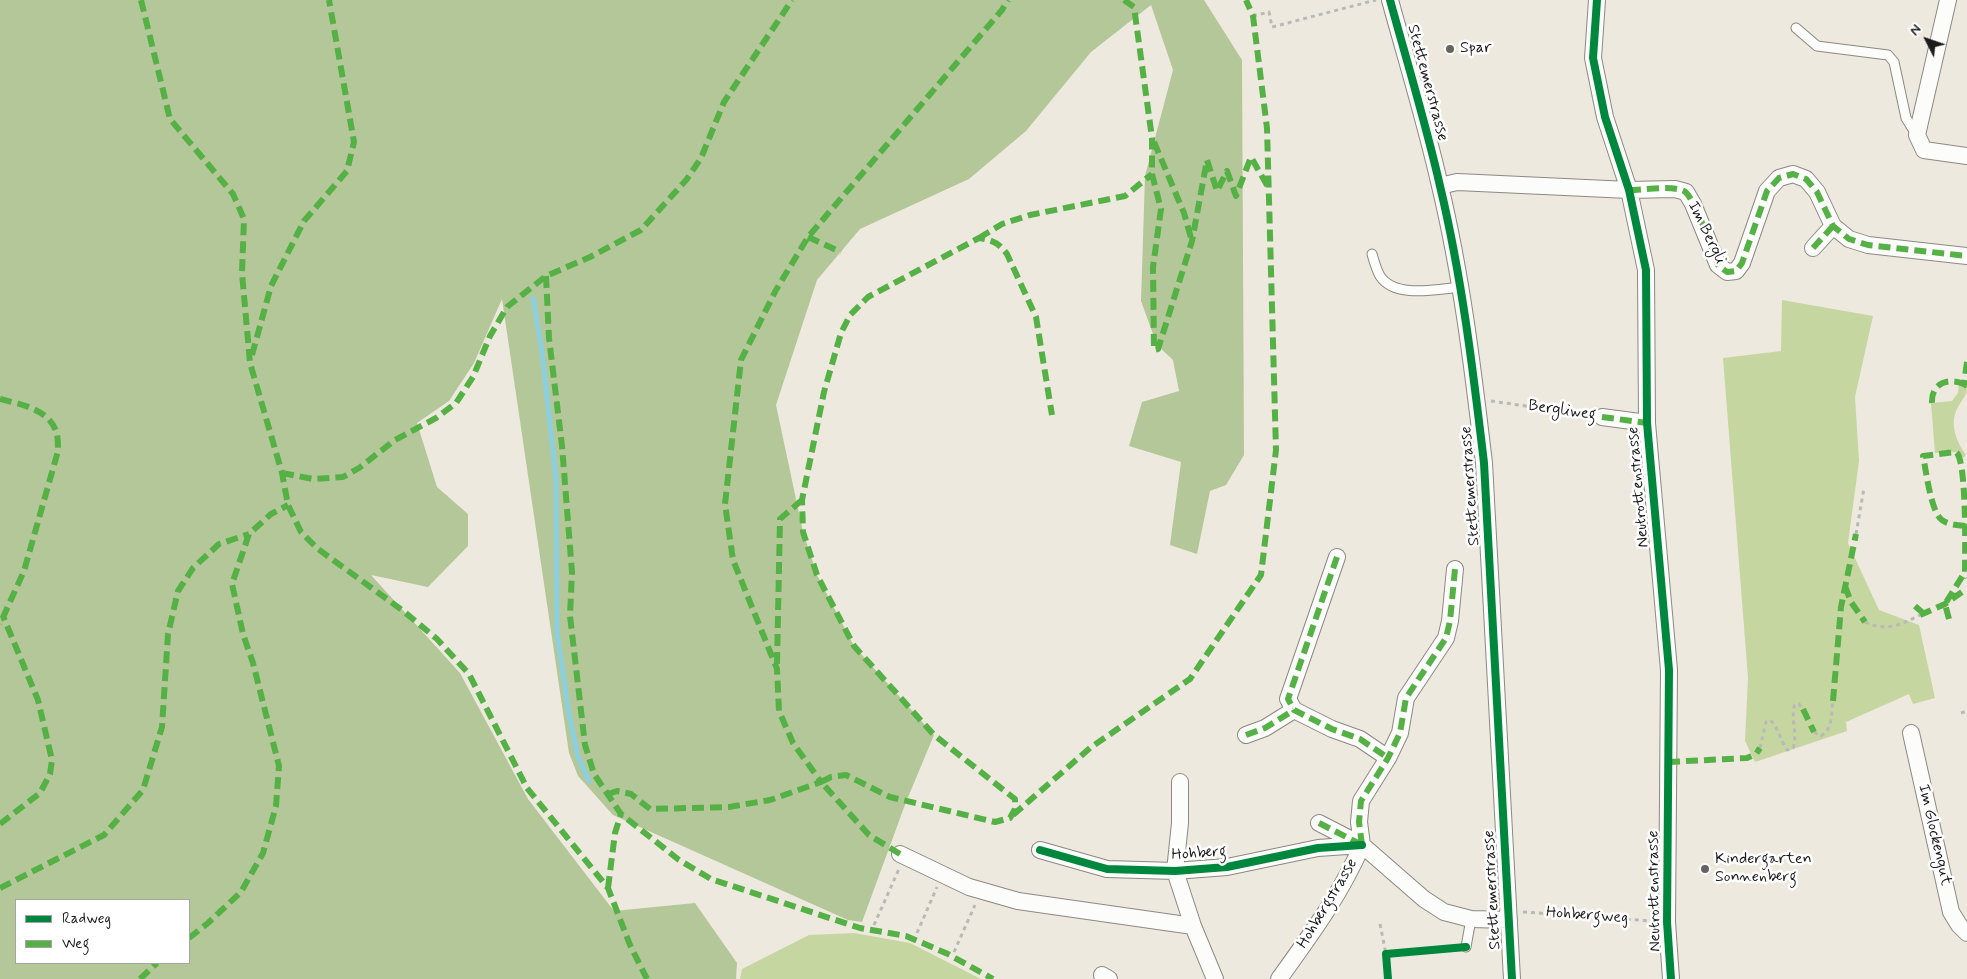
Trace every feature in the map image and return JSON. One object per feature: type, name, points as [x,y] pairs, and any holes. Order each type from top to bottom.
[{"type":"street","name":"Stettemerstrasse","points":[[1390,0],[1440,186],[1461,287],[1478,399],[1485,473],[1512,979]]},
{"type":"street","name":"Neutrottenstrasse","points":[[1597,0],[1593,58],[1605,117],[1629,190],[1646,270],[1647,423],[1669,670],[1667,922],[1671,979]]},
{"type":"street","points":[[1948,0],[1917,135],[1924,150],[1967,156]]},
{"type":"street","name":"Im Bergli","points":[[1440,186],[1457,182],[1629,190],[1675,189],[1686,192],[1694,204],[1718,266],[1727,272],[1736,271],[1742,263],[1767,190],[1779,178],[1793,174],[1806,179],[1817,192],[1833,226],[1849,239],[1868,245],[1967,256]]},
{"type":"street","points":[[1813,248],[1833,226]]},
{"type":"street","name":"Bergliweg","points":[[1602,417],[1647,423]]},
{"type":"street","points":[[1337,557],[1288,699],[1294,710],[1332,729],[1360,739],[1388,758]]},
{"type":"street","points":[[1362,845],[1359,822],[1361,801],[1388,758],[1400,732],[1406,698],[1446,638],[1450,621],[1455,570]]},
{"type":"street","points":[[1246,736],[1265,728],[1294,710]]},
{"type":"street","name":"Im Glockengut","points":[[1911,733],[1951,912],[1959,925],[1967,933]]},
{"type":"street","name":"Hohberg","points":[[1180,782],[1180,823],[1175,871],[1193,926],[1215,979]]},
{"type":"street","points":[[1319,823],[1362,845]]},
{"type":"street","name":"Hohbergstrasse","points":[[1279,979],[1324,916],[1362,845],[1424,899],[1444,912],[1471,919],[1508,920]]},
{"type":"street","name":"Hohberg","points":[[1040,850],[1107,870],[1175,871],[1227,867],[1318,848],[1362,845]]},
{"type":"street","points":[[901,858],[969,887],[1018,902],[1193,926]]},
{"type":"lane","points":[[1796,28],[1817,46],[1888,54],[1894,62],[1906,118],[1917,135]]},
{"type":"lane","points":[[1372,254],[1380,275],[1386,283],[1396,289],[1461,287]]},
{"type":"lane","points":[[1466,947],[1471,919]]},
{"type":"path","points":[[1253,16],[1269,12],[1272,27],[1376,0]]},
{"type":"path","points":[[1856,534],[1864,488]]},
{"type":"path","points":[[1865,622],[1875,627],[1888,628],[1900,625],[1920,615]]},
{"type":"path","points":[[1814,732],[1821,736],[1827,733],[1833,701]]},
{"type":"path","points":[[1760,748],[1766,722],[1770,720],[1775,725],[1782,744],[1787,750],[1793,748],[1795,742],[1792,710],[1794,704],[1799,704],[1803,710]]},
{"type":"path","points":[[1961,713],[1967,711]]},
{"type":"path","points":[[874,925],[901,858]]},
{"type":"path","points":[[917,933],[940,878]]},
{"type":"path","points":[[954,952],[975,903]]},
{"type":"path","points":[[1380,924],[1387,959],[1395,954]]},
{"type":"green space","points":[[0,0],[1204,0],[1242,60],[1244,455],[1226,485],[1210,491],[1197,554],[1170,545],[1181,462],[1129,446],[1142,402],[1179,391],[1173,360],[1157,345],[1141,301],[1145,176],[1173,70],[1151,5],[1091,52],[1026,131],[969,179],[860,229],[817,280],[776,405],[803,532],[817,575],[854,646],[934,735],[906,802],[862,922],[848,920],[613,815],[578,776],[569,753],[502,299],[474,363],[449,401],[417,423],[437,487],[468,514],[468,546],[428,587],[371,575],[460,673],[528,799],[614,911],[695,903],[737,963],[736,979],[0,979]]},
{"type":"green space","points":[[1782,300],[1873,316],[1855,397],[1859,461],[1848,543],[1879,610],[1919,625],[1935,698],[1913,704],[1909,694],[1846,722],[1847,731],[1755,762],[1745,741],[1748,678],[1723,358],[1781,351]]},
{"type":"green space","points":[[1959,382],[1967,386],[1954,419],[1955,432],[1959,444],[1966,455],[1963,458],[1956,452],[1935,453],[1931,403],[1952,401],[1958,393]]},
{"type":"green space","points":[[854,933],[910,943],[981,979],[740,979],[742,969],[809,935]]},
{"type":"waterway","points":[[533,298],[542,352],[556,478],[557,632],[569,714],[578,757],[589,781]]},
{"type":"marked path","points":[[141,0],[170,119],[233,194],[244,219],[242,273],[250,363],[282,473],[288,505],[301,532],[318,549],[402,610],[437,639],[469,674],[527,788],[608,888],[630,945],[647,979]]},
{"type":"marked path","points":[[252,355],[271,286],[304,221],[347,171],[354,142],[329,0]]},
{"type":"marked path","points":[[282,473],[313,479],[343,477],[359,468],[395,440],[436,418],[456,403],[473,377],[490,336],[507,307],[546,276],[590,257],[641,230],[687,179],[701,158],[724,102],[792,0]]},
{"type":"marked path","points":[[608,794],[617,791],[631,794],[650,809],[729,807],[770,800],[821,782],[793,743],[779,711],[777,669],[733,560],[725,504],[741,360],[776,290],[808,237],[1002,10],[1008,0]]},
{"type":"marked path","points":[[1124,0],[1134,7],[1152,138],[1152,174],[1161,209],[1153,267],[1154,350],[1158,349],[1192,241],[1207,160],[1217,191],[1227,171],[1236,196],[1251,157],[1268,187]]},
{"type":"marked path","points":[[1013,815],[1090,748],[1190,679],[1261,575],[1276,450],[1267,128],[1253,16],[1246,0]]},
{"type":"marked path","points":[[1154,142],[1184,213],[1191,238]]},
{"type":"marked path","points":[[979,238],[1002,224],[1030,215],[1125,196],[1152,174]]},
{"type":"marked path","points":[[1629,190],[1665,188],[1684,191],[1698,213],[1718,265],[1727,272],[1736,271],[1742,263],[1767,191],[1779,178],[1793,174],[1806,179],[1817,192],[1833,226],[1849,239],[1868,245],[1967,256]]},
{"type":"marked path","points":[[1813,248],[1833,226]]},
{"type":"marked path","points":[[808,237],[841,252]]},
{"type":"marked path","points":[[900,854],[869,835],[821,782],[831,777],[846,775],[890,797],[995,822],[1010,818],[1015,809],[1015,799],[934,735],[854,646],[817,575],[803,532],[802,500],[824,392],[841,333],[850,315],[868,297],[979,238],[991,241],[1001,247],[1007,254],[1036,317],[1052,415]]},
{"type":"marked path","points":[[546,276],[549,338],[562,446],[572,572],[570,616],[585,745],[594,774],[621,814],[679,860],[711,879],[860,928],[906,936],[948,954],[993,979]]},
{"type":"marked path","points":[[1967,362],[1964,384],[1967,386]]},
{"type":"marked path","points":[[1932,403],[1934,391],[1941,384],[1952,381],[1964,384]]},
{"type":"marked path","points":[[0,399],[32,409],[47,417],[58,438],[58,451],[24,571],[0,624]]},
{"type":"marked path","points":[[1602,417],[1647,423]]},
{"type":"marked path","points":[[1965,526],[1953,524],[1947,523],[1938,516],[1927,481],[1923,456],[1956,452],[1960,459],[1964,488],[1965,527],[1965,572],[1967,578]]},
{"type":"marked path","points":[[777,664],[780,519],[802,500]]},
{"type":"marked path","points":[[190,937],[241,892],[263,853],[276,806],[279,766],[253,663],[243,634],[232,584],[249,534],[271,514],[288,505]]},
{"type":"marked path","points":[[0,888],[104,835],[143,790],[162,727],[168,634],[178,591],[193,568],[219,544],[249,534]]},
{"type":"marked path","points":[[1833,701],[1841,607],[1856,534]]},
{"type":"marked path","points":[[1337,557],[1288,699],[1294,710],[1332,729],[1360,739],[1388,758]]},
{"type":"marked path","points":[[1362,845],[1359,822],[1361,801],[1388,758],[1400,733],[1406,698],[1446,638],[1450,621],[1455,569]]},
{"type":"marked path","points":[[1949,619],[1945,604],[1965,572]]},
{"type":"marked path","points":[[1845,586],[1851,602],[1865,622]]},
{"type":"marked path","points":[[1920,615],[1945,604],[1962,592],[1967,591]]},
{"type":"marked path","points":[[1915,606],[1924,614]]},
{"type":"marked path","points":[[0,824],[40,793],[50,774],[52,760],[38,700],[3,616]]},
{"type":"marked path","points":[[1803,709],[1814,732]]},
{"type":"marked path","points":[[1246,735],[1265,728],[1294,710]]},
{"type":"marked path","points":[[1668,762],[1747,758],[1756,754],[1760,748]]},
{"type":"marked path","points":[[608,888],[615,833],[621,814]]},
{"type":"marked path","points":[[1319,823],[1360,844]]},
{"type":"marked path","points":[[140,979],[156,964]]},
{"type":"cycle path","points":[[1390,0],[1429,140],[1448,221],[1461,290],[1476,393],[1484,463],[1512,979]]},
{"type":"cycle path","points":[[1597,0],[1593,58],[1605,117],[1629,190],[1646,270],[1647,423],[1669,670],[1667,922],[1671,979]]},
{"type":"cycle path","points":[[1040,850],[1107,869],[1175,871],[1227,867],[1318,848],[1362,845]]},
{"type":"cycle path","points":[[1388,979],[1386,954],[1466,947]]},
{"type":"place","name":"Spar","points":[[1450,49]]},
{"type":"place","name":"Kindergarten Sonnenberg","points":[[1705,869]]}]
